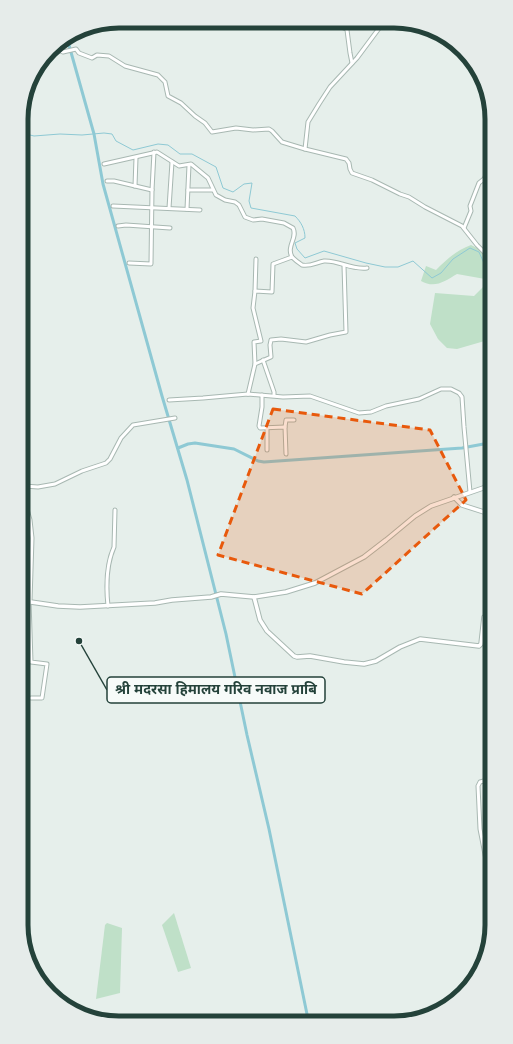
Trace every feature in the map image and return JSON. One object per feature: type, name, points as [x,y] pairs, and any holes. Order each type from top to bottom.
[{"type":"street","points":[[346,28],[348,30],[352,63]]},
{"type":"street","points":[[305,149],[308,122],[330,88],[379,28]]},
{"type":"street","points":[[60,51],[63,52],[76,49],[79,53],[92,58],[97,55],[109,56],[125,66],[158,74],[165,82],[168,96],[181,103],[205,123],[212,132],[236,128],[253,130],[269,129],[281,141],[305,149],[346,159],[349,163],[350,171],[353,173],[409,197],[464,228],[485,253]]},
{"type":"street","points":[[129,263],[151,264],[154,152]]},
{"type":"street","points":[[104,164],[136,158],[154,152],[162,154],[179,166],[189,165],[196,168],[208,178],[213,190],[220,198],[235,202],[239,205],[242,213],[248,218],[253,220],[262,219],[275,221],[291,225],[295,233],[290,248],[290,253],[292,257],[304,265],[324,261],[335,262],[354,269],[367,268]]},
{"type":"street","points":[[135,186],[136,158]]},
{"type":"street","points":[[169,208],[172,162]]},
{"type":"street","points":[[187,209],[189,165]]},
{"type":"street","points":[[464,228],[470,211],[470,206],[479,183],[485,176]]},
{"type":"street","points":[[108,180],[152,190]]},
{"type":"street","points":[[188,190],[213,190]]},
{"type":"street","points":[[113,206],[200,210]]},
{"type":"street","points":[[118,226],[170,228]]},
{"type":"street","points":[[255,291],[272,292],[273,264],[292,257]]},
{"type":"street","points":[[248,394],[255,364],[254,342],[261,341],[253,308],[256,259]]},
{"type":"street","points":[[255,364],[271,357],[271,340],[281,339],[306,342],[330,334],[346,332],[344,266]]},
{"type":"street","points":[[263,360],[274,395]]},
{"type":"street","points":[[169,400],[248,394],[274,395],[283,397],[310,396],[359,413],[371,412],[386,406],[419,399],[442,389],[452,389],[460,393],[462,397],[470,492]]},
{"type":"street","points":[[262,395],[260,428],[285,428]]},
{"type":"street","points":[[28,486],[38,487],[55,484],[106,463],[121,438],[132,425],[174,418]]},
{"type":"street","points":[[286,454],[286,420],[294,420]]},
{"type":"street","points":[[267,428],[267,450]]},
{"type":"street","points":[[28,601],[66,607],[108,606],[156,603],[172,600],[211,597],[221,594],[254,597],[286,592],[315,583],[373,551],[423,510],[454,497],[485,487]]},
{"type":"street","points":[[454,497],[462,505],[485,512]]},
{"type":"street","points":[[108,606],[107,579],[114,547],[115,510]]},
{"type":"street","points":[[28,513],[32,538],[28,601],[31,662],[47,664],[42,698],[31,698]]},
{"type":"street","points":[[254,597],[260,620],[266,631],[294,656],[310,656],[364,664],[376,661],[400,647],[420,639],[479,646],[481,644],[485,617]]},
{"type":"street","points":[[485,781],[480,782],[478,786],[480,829],[485,852]]},
{"type":"highlighted area","points":[[273,409],[430,430],[466,500],[362,594],[218,555]]},
{"type":"green space","points":[[471,245],[477,248],[485,256],[485,279],[457,274],[435,284],[421,281],[426,266],[436,270],[461,249]]},
{"type":"green space","points":[[485,279],[485,341],[457,349],[447,348],[438,339],[430,324],[435,293],[474,296],[483,287]]},
{"type":"green space","points":[[174,913],[191,968],[178,972],[162,925]]},
{"type":"green space","points":[[107,923],[122,928],[120,993],[96,999],[105,925]]},
{"type":"waterway","points":[[69,43],[94,134],[103,184],[187,480],[226,634],[247,735],[269,829],[307,1016]]},
{"type":"waterway","points":[[28,134],[34,136],[104,133],[112,134],[116,141],[133,150],[158,144],[168,145],[180,154],[192,154],[216,167],[223,188],[233,192],[244,184],[252,183],[249,201],[251,208],[295,216],[302,226],[305,238],[295,243],[297,249],[305,258],[324,251],[385,267],[398,267],[413,261],[432,278],[441,273],[453,259],[470,248],[479,252],[485,265]]},
{"type":"waterway","points":[[178,448],[195,443],[234,449],[258,461],[264,462],[462,448],[485,444]]},
{"type":"place","name":"श्री मदरसा हिमालय गरिव नवाज प्राबि","points":[[79,641]]}]
